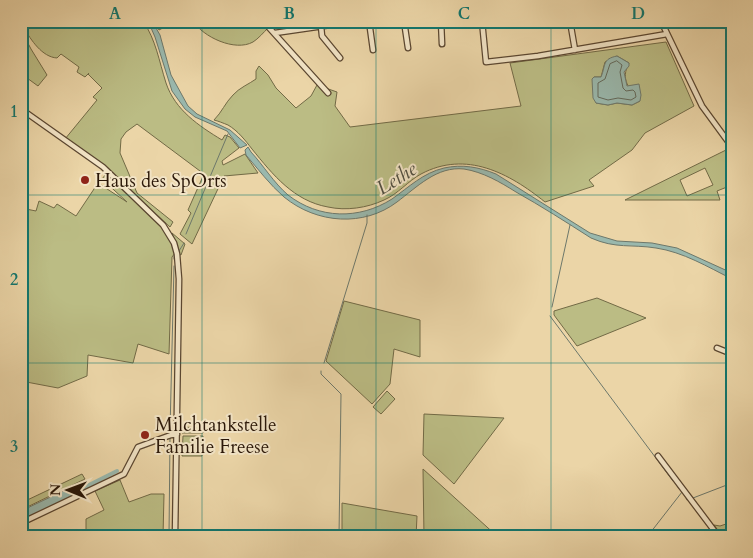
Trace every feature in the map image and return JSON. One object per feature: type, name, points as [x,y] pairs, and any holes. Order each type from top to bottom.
[{"type":"street","points":[[263,21],[328,93]]},
{"type":"street","points":[[275,33],[357,21]]},
{"type":"street","points":[[369,21],[373,50]]},
{"type":"street","points":[[404,21],[408,48]]},
{"type":"street","points":[[440,21],[442,44]]},
{"type":"street","points":[[482,21],[486,62],[575,50],[667,34]]},
{"type":"street","points":[[570,21],[575,50]]},
{"type":"street","points":[[661,21],[702,106],[732,147]]},
{"type":"street","points":[[321,26],[322,36],[340,58]]},
{"type":"street","points":[[21,109],[103,167],[163,225],[174,243],[178,260],[175,537]]},
{"type":"street","points":[[717,348],[732,354]]},
{"type":"street","points":[[21,523],[124,474],[138,447],[176,434]]},
{"type":"street","points":[[658,456],[719,537]]},
{"type":"green space","points":[[26,21],[143,21],[154,43],[166,83],[175,101],[205,129],[222,140],[225,135],[230,137],[239,148],[222,161],[223,165],[245,154],[258,173],[224,176],[192,244],[180,234],[191,213],[188,210],[204,174],[137,124],[126,132],[121,139],[120,153],[137,193],[173,222],[170,227],[104,166],[65,139],[97,100],[93,97],[102,88],[88,74],[85,77],[77,72],[79,67],[61,54],[57,58],[46,55],[34,43],[24,28]]},
{"type":"green space","points":[[154,21],[176,21],[159,30]]},
{"type":"green space","points":[[193,21],[262,21],[268,28],[253,42],[246,45],[237,45],[212,37]]},
{"type":"green space","points":[[21,30],[47,75],[38,86],[27,78],[21,86],[21,45],[23,43]]},
{"type":"green space","points":[[666,42],[694,106],[645,133],[632,150],[589,180],[594,186],[545,202],[531,191],[502,174],[486,168],[454,164],[438,167],[421,174],[394,194],[377,203],[349,209],[316,204],[295,193],[276,177],[238,133],[228,125],[214,120],[235,93],[256,79],[256,71],[259,66],[268,75],[276,88],[296,108],[311,96],[317,85],[337,92],[335,106],[350,127],[521,106],[510,63]],"holes":[[[617,56],[629,63],[625,74],[627,84],[640,101],[632,105],[596,103],[594,77],[601,77],[605,62]]]},
{"type":"green space","points":[[726,150],[732,157],[732,185],[717,191],[720,200],[625,200]],"holes":[[[705,168],[713,185],[687,196],[680,180]]]},
{"type":"green space","points":[[106,174],[155,219],[164,230],[175,253],[172,257],[169,354],[138,344],[133,363],[88,355],[87,376],[58,388],[21,381],[21,208],[36,211],[39,201],[54,208],[57,204],[76,216],[98,183],[127,202],[102,179]]},
{"type":"green space","points":[[172,233],[185,244],[181,255],[179,254]]},
{"type":"green space","points":[[597,298],[646,318],[577,346],[554,315],[554,311]]},
{"type":"green space","points":[[344,301],[420,320],[420,357],[394,349],[390,384],[372,404],[326,361]]},
{"type":"green space","points":[[387,391],[395,399],[381,414],[373,407]]},
{"type":"green space","points":[[424,414],[504,418],[454,484],[423,455]]},
{"type":"green space","points":[[182,427],[203,428],[203,433],[182,433]]},
{"type":"green space","points":[[183,436],[203,436],[202,456],[182,456]]},
{"type":"green space","points":[[423,469],[498,537],[424,537]]},
{"type":"green space","points":[[82,474],[85,479],[21,510],[21,503]]},
{"type":"green space","points":[[120,480],[129,502],[151,494],[164,494],[163,537],[86,537],[86,519],[104,510],[95,491]]},
{"type":"green space","points":[[342,503],[417,516],[416,537],[342,537]]},
{"type":"green space","points":[[732,522],[732,537],[723,537],[714,525],[720,526]]},
{"type":"water","points":[[148,21],[152,21],[160,35],[171,75],[188,106],[197,114],[230,130],[247,145],[240,148],[227,131],[195,117],[185,109],[172,91]]},
{"type":"water","points":[[617,56],[629,63],[624,72],[627,86],[639,84],[640,101],[632,105],[596,103],[593,98],[592,79],[594,77],[601,77],[605,63],[612,57]]},
{"type":"water","points":[[248,147],[273,180],[288,195],[313,209],[339,214],[366,211],[392,199],[416,181],[436,170],[457,166],[470,167],[496,174],[590,233],[617,241],[652,243],[677,248],[732,273],[732,279],[695,260],[666,250],[608,244],[591,238],[498,181],[478,172],[464,169],[454,169],[436,174],[397,202],[370,216],[340,219],[311,213],[284,197],[269,182],[246,155],[245,150]]},
{"type":"water","points":[[84,481],[88,489],[21,520],[21,511]]},
{"type":"waterway","points":[[186,234],[228,134]]},
{"type":"waterway","points":[[324,363],[367,223],[367,215]]},
{"type":"waterway","points":[[552,307],[570,225]]},
{"type":"waterway","points":[[179,251],[184,243]]},
{"type":"waterway","points":[[170,431],[174,266]]},
{"type":"waterway","points":[[550,316],[673,481]]},
{"type":"waterway","points":[[321,371],[321,374],[341,394],[339,537]]},
{"type":"waterway","points":[[169,537],[170,438]]},
{"type":"waterway","points":[[83,488],[117,471]]},
{"type":"waterway","points":[[693,498],[732,483]]},
{"type":"waterway","points":[[647,537],[682,492],[677,486]]},
{"type":"place","name":"Haus des SpOrts","points":[[85,180]]},
{"type":"place","name":"Milchtankstelle Familie Freese","points":[[145,435]]},
{"type":"water label","name":"Lethe","points":[[396,178]]}]
